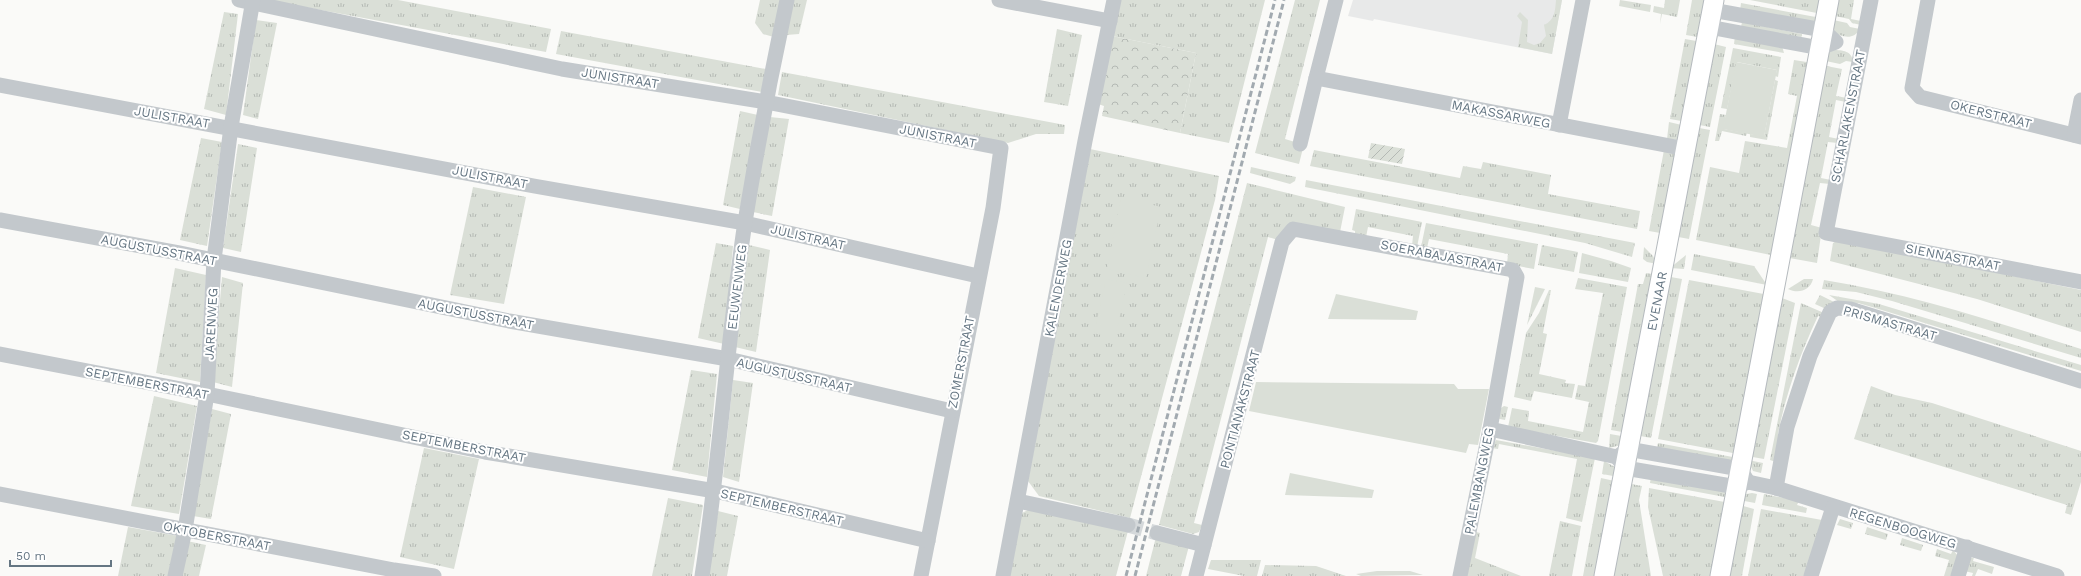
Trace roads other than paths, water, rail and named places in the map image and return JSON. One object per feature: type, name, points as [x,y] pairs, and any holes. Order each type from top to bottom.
[{"type":"main road","points":[[1720,576],[1742,479],[1826,40],[1829,0]]},
{"type":"main road","name":"EVENAAR","points":[[1604,576],[1623,458],[1686,149],[1712,12]]},
{"type":"street","name":"EEUWENWEG","points":[[702,576],[715,491],[728,359],[745,223],[766,102],[787,0]]},
{"type":"street","points":[[999,0],[1028,3],[1110,21]]},
{"type":"street","name":"KALENDERWEG","points":[[1003,576],[1085,141],[1114,0]]},
{"type":"street","points":[[1300,144],[1336,0]]},
{"type":"street","points":[[1559,125],[1583,0]]},
{"type":"street","name":"SCHARLAKENSTRAAT","points":[[1826,233],[1871,0]]},
{"type":"street","name":"OKERSTRAAT","points":[[1928,0],[1912,88],[1920,97],[2078,136],[2081,100]]},
{"type":"street","name":"JUNISTRAAT","points":[[248,1],[562,69],[766,102],[1002,148]]},
{"type":"street","name":"JARENWEG","points":[[175,576],[185,530],[207,394],[214,260],[248,1]]},
{"type":"street","name":"EVENAAR","points":[[1712,12],[1826,40],[1861,46]]},
{"type":"street","name":"MAKASSARWEG","points":[[1316,78],[1686,149]]},
{"type":"street","name":"JULISTRAAT","points":[[0,85],[231,127],[521,183],[745,223],[978,276]]},
{"type":"street","name":"ZOMERSTRAAT","points":[[921,576],[978,276],[993,208],[1002,148]]},
{"type":"street","name":"AUGUSTUSSTRAAT","points":[[0,220],[214,260],[509,321],[728,359],[952,411]]},
{"type":"street","name":"SOERABAJASTRAAT","points":[[1282,242],[1293,229],[1513,270],[1517,277],[1497,386]]},
{"type":"street","name":"SIENNASTRAAT","points":[[1826,233],[2081,282]]},
{"type":"street","name":"PONTIANAKSTRAAT","points":[[1196,576],[1282,242]]},
{"type":"street","name":"PRISMASTRAAT","points":[[1776,488],[1787,427],[1796,395],[1810,356],[1830,312],[1837,308],[1850,309],[2081,381]]},
{"type":"street","name":"SEPTEMBERSTRAAT","points":[[0,354],[207,394],[485,452],[715,491],[928,541]]},
{"type":"street","name":"PALEMBANGWEG","points":[[1460,576],[1490,430],[1497,386]]},
{"type":"street","name":"REGENBOOGWEG","points":[[1490,430],[1623,458],[1742,479],[1776,488],[2058,576]]},
{"type":"street","name":"OKTOBERSTRAAT","points":[[0,494],[394,570],[434,576]]},
{"type":"street","points":[[1018,501],[1128,525]]},
{"type":"street","points":[[1810,576],[1833,507]]},
{"type":"street","points":[[1158,533],[1204,545]]},
{"type":"street","points":[[1958,576],[1967,547]]},
{"type":"tunnel","points":[[1128,525],[1157,533]]},
{"type":"railway","points":[[1126,576],[1275,0]]},
{"type":"railway","points":[[1135,576],[1284,0]]}]
